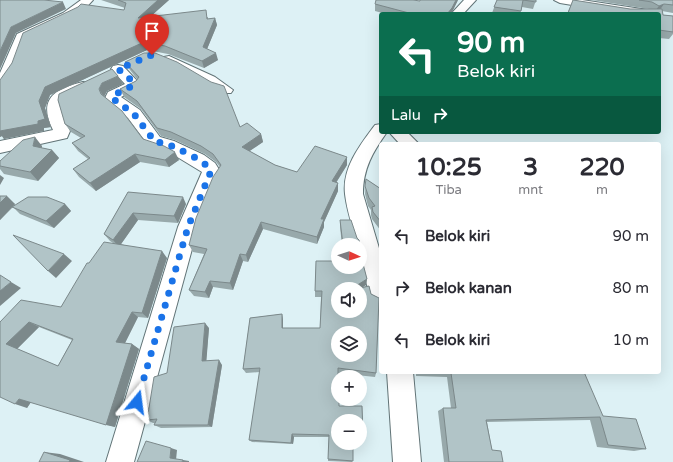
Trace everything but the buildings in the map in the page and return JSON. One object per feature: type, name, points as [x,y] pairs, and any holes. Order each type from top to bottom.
[{"type":"street","points":[[0,84],[9,70],[21,37],[67,15],[86,4],[87,0]]},
{"type":"street","points":[[459,12],[470,0]]},
{"type":"street","points":[[560,0],[635,12]]},
{"type":"street","points":[[156,55],[165,57],[207,78],[226,90]]},
{"type":"street","points":[[0,147],[61,134],[62,131],[54,108],[54,102],[60,96],[112,72],[130,79],[134,85],[114,95],[112,98],[134,114],[155,142],[164,143],[202,162],[209,167],[211,171],[188,227],[120,462]]},
{"type":"street","points":[[379,132],[362,153],[355,170],[354,194],[379,287]]},
{"type":"street","points":[[399,134],[409,142]]},
{"type":"street","points":[[400,374],[407,462]]},
{"type":"route","points":[[137,402],[188,227],[211,171],[209,167],[202,162],[183,152],[164,143],[155,142],[134,114],[112,98],[112,96],[118,92],[134,86],[134,83],[118,69],[148,55],[152,55]]}]
